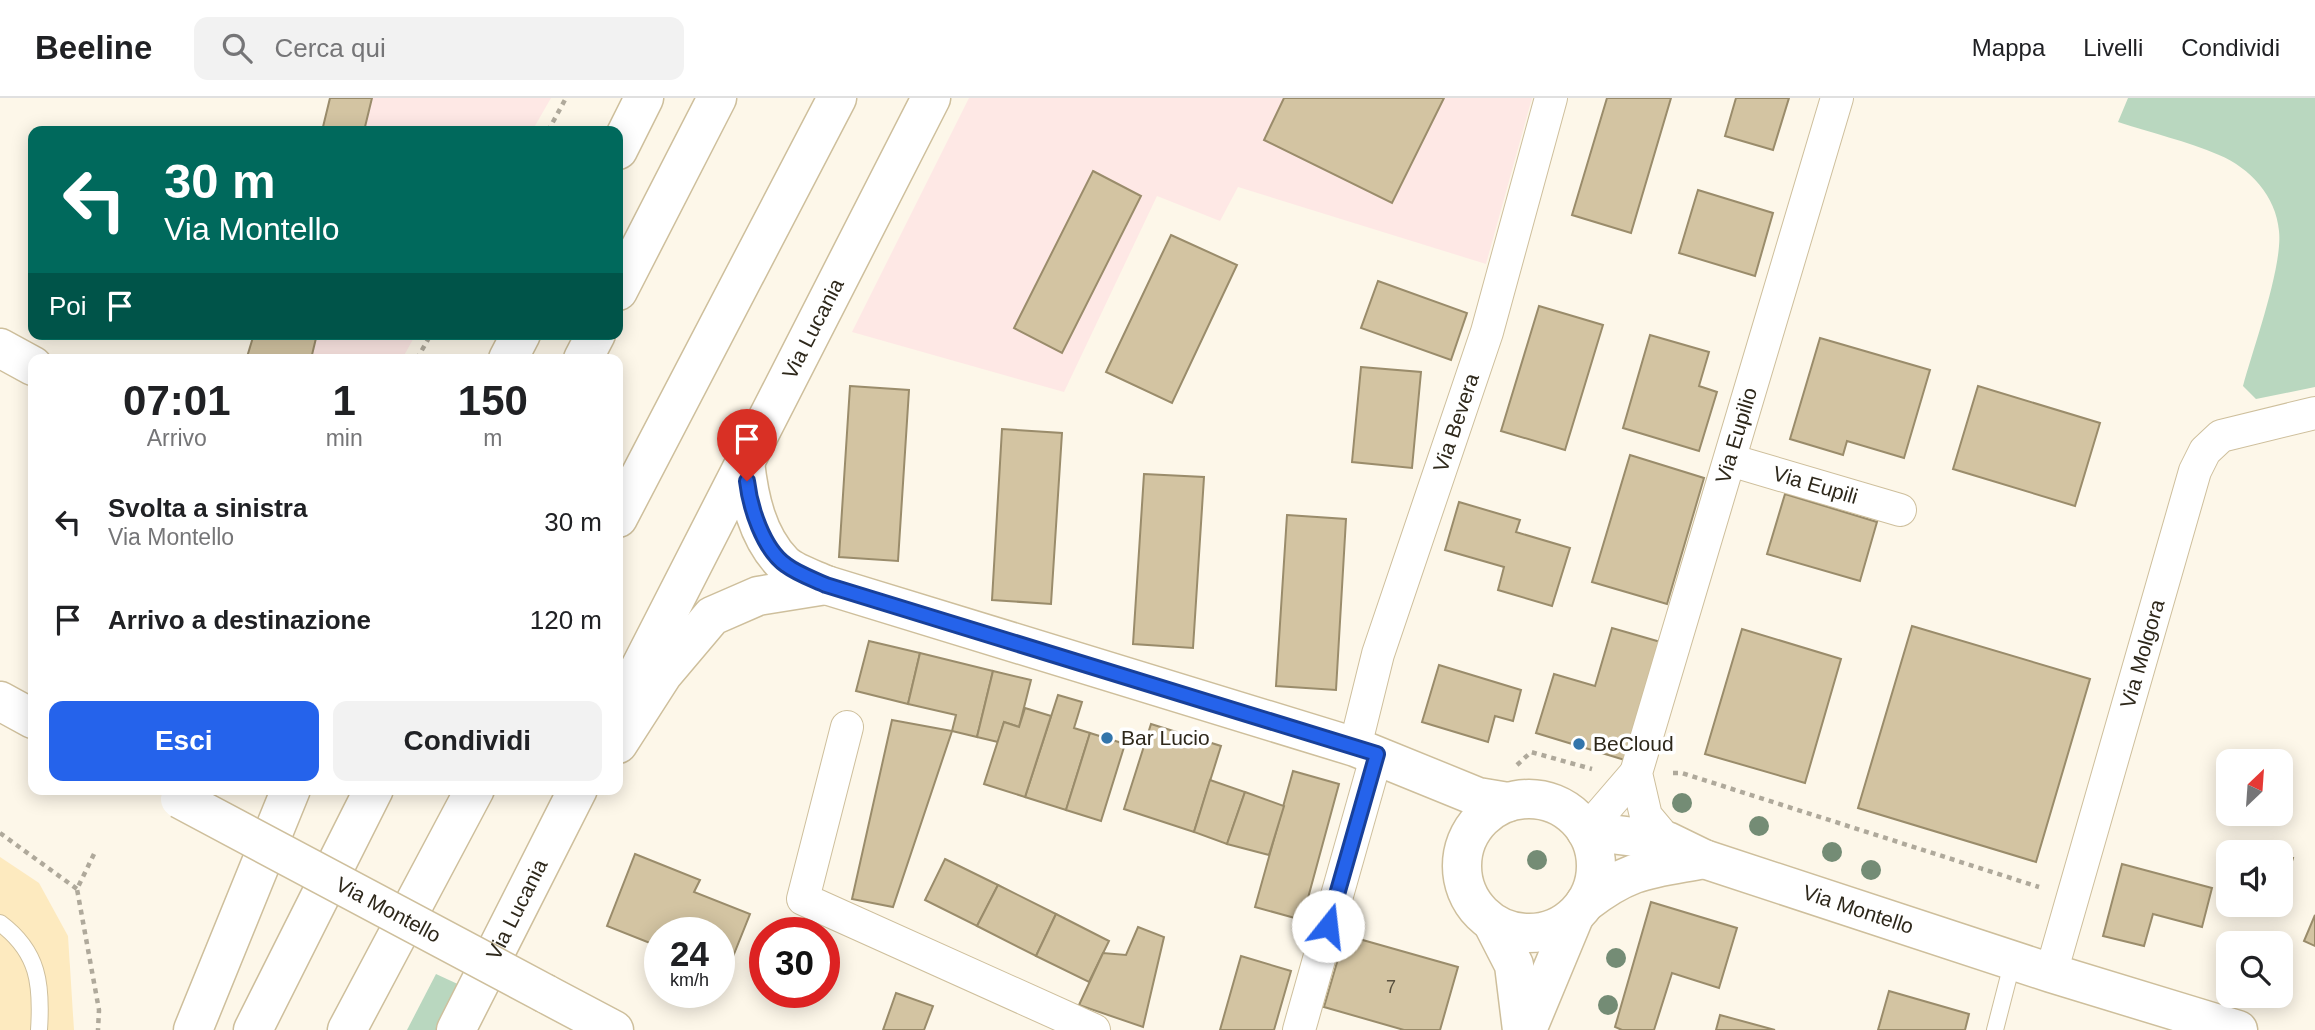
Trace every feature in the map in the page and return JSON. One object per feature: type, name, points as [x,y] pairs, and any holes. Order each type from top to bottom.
[{"type":"main road","points":[[623,140],[644,98]]},
{"type":"main road","points":[[623,281],[717,98]]},
{"type":"main road","points":[[623,508],[837,98]]},
{"type":"main road","name":"Via Lucania","points":[[623,701],[930,98]]},
{"type":"main road","points":[[0,348],[28,363]]},
{"type":"main road","points":[[745,462],[750,499],[766,539],[784,565],[826,585],[1379,757],[1478,797],[1512,785]]},
{"type":"main road","points":[[623,736],[663,674],[712,616],[758,596],[826,585]]},
{"type":"main road","points":[[0,701],[28,716]]},
{"type":"main road","points":[[1379,757],[1443,809],[1465,845]]},
{"type":"main road","points":[[1512,785],[1536,800],[1551,804],[1573,816],[1586,831],[1596,859],[1592,889],[1579,910],[1557,928],[1530,934],[1493,924],[1470,900],[1461,867],[1465,845],[1478,822],[1512,785]]},
{"type":"main road","name":"Via Montello","points":[[173,795],[614,1030]]},
{"type":"main road","points":[[193,1030],[289,795]]},
{"type":"main road","points":[[253,1030],[371,795]]},
{"type":"main road","points":[[347,1030],[472,795]]},
{"type":"main road","name":"Via Lucania","points":[[456,1030],[575,795]]},
{"type":"main road","points":[[529,885],[585,795]]},
{"type":"main road","name":"Via Montello","points":[[1586,831],[1667,841],[1704,859],[2238,1030]]},
{"type":"main road","name":"Via Montello","points":[[1525,1030],[1579,910],[1613,881],[1634,872],[1704,859]]},
{"type":"main road","name":"Via Montello","points":[[1493,924],[1514,965],[1525,1030]]},
{"type":"street","name":"Via Bevera","points":[[1299,1030],[1379,757],[1378,654],[1487,332],[1551,98]]},
{"type":"street","name":"Via Eupilio","points":[[1586,831],[1636,773],[1837,98]]},
{"type":"street","name":"Via Molgora","points":[[2051,972],[2195,471],[2205,451],[2221,436],[2315,413]]},
{"type":"street","name":"Via Eupili","points":[[1730,460],[1900,510]]},
{"type":"street","points":[[847,727],[803,899],[1094,1030]]},
{"type":"street","name":"Via Eupilio","points":[[1636,773],[1646,816],[1667,841]]},
{"type":"lane","points":[[0,923],[30,954],[41,993],[38,1030]]},
{"type":"lane","points":[[1995,1030],[2013,960]]},
{"type":"path","points":[[551,126],[566,98]]},
{"type":"path","points":[[1512,785],[1531,752],[1597,771],[1682,773],[2073,898]]},
{"type":"path","points":[[0,833],[76,889]]},
{"type":"path","points":[[94,854],[76,889],[99,1010],[98,1030]]},
{"type":"shaded area","points":[[372,98],[551,98],[535,126],[365,126]]},
{"type":"shaded area","points":[[969,98],[1532,98],[1486,264],[1238,187],[1220,221],[1157,196],[1064,392],[852,332]]},
{"type":"shaded area","points":[[316,340],[413,340],[405,354],[312,354]]},
{"type":"shaded area","points":[[0,857],[39,883],[68,936],[74,1030],[0,1030]]},
{"type":"green space","points":[[2128,98],[2315,98],[2315,387],[2256,399],[2243,386],[2272,286],[2279,246],[2277,218],[2267,195],[2241,167],[2219,155],[2118,122]]},
{"type":"green space","points":[[436,974],[462,986],[439,1030],[407,1030]]},
{"type":"building","points":[[330,98],[372,98],[365,126],[323,126]]},
{"type":"building","points":[[1284,98],[1444,98],[1392,203],[1264,140]]},
{"type":"building","points":[[1607,98],[1671,98],[1631,233],[1572,215]]},
{"type":"building","points":[[1736,98],[1789,98],[1773,150],[1725,136]]},
{"type":"building","points":[[1093,171],[1141,196],[1062,353],[1014,328]]},
{"type":"building","points":[[1698,190],[1773,213],[1755,276],[1679,253]]},
{"type":"building","points":[[1171,235],[1237,265],[1172,403],[1106,372]]},
{"type":"building","points":[[1378,281],[1467,313],[1451,360],[1361,328]]},
{"type":"building","points":[[1539,306],[1603,325],[1565,450],[1501,431]]},
{"type":"building","points":[[1650,335],[1709,352],[1699,386],[1717,392],[1699,451],[1623,428]]},
{"type":"building","points":[[1820,338],[1930,370],[1904,458],[1847,441],[1843,455],[1790,439]]},
{"type":"building","points":[[252,340],[316,340],[312,354],[248,354]]},
{"type":"building","points":[[1361,367],[1421,372],[1412,468],[1352,462]]},
{"type":"building","points":[[850,386],[909,390],[898,561],[839,557]]},
{"type":"building","points":[[1978,386],[2100,423],[2075,506],[1953,469]]},
{"type":"building","points":[[1002,429],[1062,433],[1051,604],[992,600]]},
{"type":"building","points":[[1630,455],[1704,478],[1667,604],[1592,582]]},
{"type":"building","points":[[1144,474],[1204,477],[1193,648],[1133,644]]},
{"type":"building","points":[[1785,494],[1877,522],[1860,581],[1767,554]]},
{"type":"building","points":[[1459,502],[1520,520],[1516,532],[1570,548],[1552,606],[1498,590],[1504,567],[1445,550]]},
{"type":"building","points":[[1287,515],[1346,519],[1336,690],[1276,686]]},
{"type":"building","points":[[1912,626],[2090,679],[2036,862],[1858,808]]},
{"type":"building","points":[[1612,628],[1664,643],[1628,761],[1536,733],[1554,674],[1595,686]]},
{"type":"building","points":[[1742,629],[1841,659],[1805,783],[1705,754]]},
{"type":"building","points":[[869,641],[920,653],[908,704],[856,691]]},
{"type":"building","points":[[920,653],[993,671],[977,737],[952,731],[956,715],[908,704]]},
{"type":"building","points":[[1439,665],[1521,690],[1513,721],[1495,716],[1488,742],[1422,722]]},
{"type":"building","points":[[993,671],[1031,680],[1019,727],[1004,722],[998,742],[977,737]]},
{"type":"building","points":[[1058,695],[1082,702],[1074,728],[1090,733],[1066,810],[1025,797]]},
{"type":"building","points":[[1025,708],[1051,716],[1025,797],[984,784],[1004,722],[1019,727]]},
{"type":"building","points":[[892,720],[952,731],[893,907],[852,899]]},
{"type":"building","points":[[1151,724],[1221,746],[1194,832],[1124,809]]},
{"type":"building","points":[[1090,733],[1125,744],[1101,821],[1066,810]]},
{"type":"building","points":[[1293,771],[1339,784],[1302,920],[1255,907]]},
{"type":"building","points":[[1210,780],[1245,792],[1227,844],[1194,832]]},
{"type":"building","points":[[1245,792],[1284,806],[1269,855],[1227,844]]},
{"type":"building","points":[[635,854],[700,880],[694,892],[750,914],[735,952],[735,917],[644,917],[644,941],[607,926]]},
{"type":"building","points":[[945,859],[998,885],[977,926],[925,900]]},
{"type":"building","points":[[2122,864],[2212,888],[2202,927],[2153,914],[2144,946],[2103,936]]},
{"type":"building","points":[[998,885],[1056,914],[1036,956],[977,926]]},
{"type":"building","points":[[1651,902],[1737,928],[1719,988],[1672,973],[1654,1030],[1622,1030],[1615,1027]]},
{"type":"building","points":[[1056,914],[1109,941],[1089,982],[1036,956]]},
{"type":"building","points":[[2315,915],[2315,946],[2304,941]]},
{"type":"building","points":[[1138,927],[1164,937],[1143,1027],[1079,1005],[1103,953],[1126,955]]},
{"type":"building","points":[[1345,935],[1458,967],[1440,1030],[1404,1030],[1324,1007]]},
{"type":"building","points":[[1241,956],[1291,971],[1274,1030],[1220,1030]]},
{"type":"building","points":[[1889,991],[1969,1014],[1965,1030],[1878,1030]]},
{"type":"building","points":[[896,993],[933,1006],[924,1030],[883,1030]]},
{"type":"building","points":[[1720,1015],[1775,1030],[1716,1030]]},
{"type":"place","name":"Bar Lucio","points":[[1107,738]]},
{"type":"place","name":"BeCloud","points":[[1579,744]]},
{"type":"route","points":[[747,481],[750,499],[766,539],[784,565],[826,585],[1377,754],[1328,926]]}]
